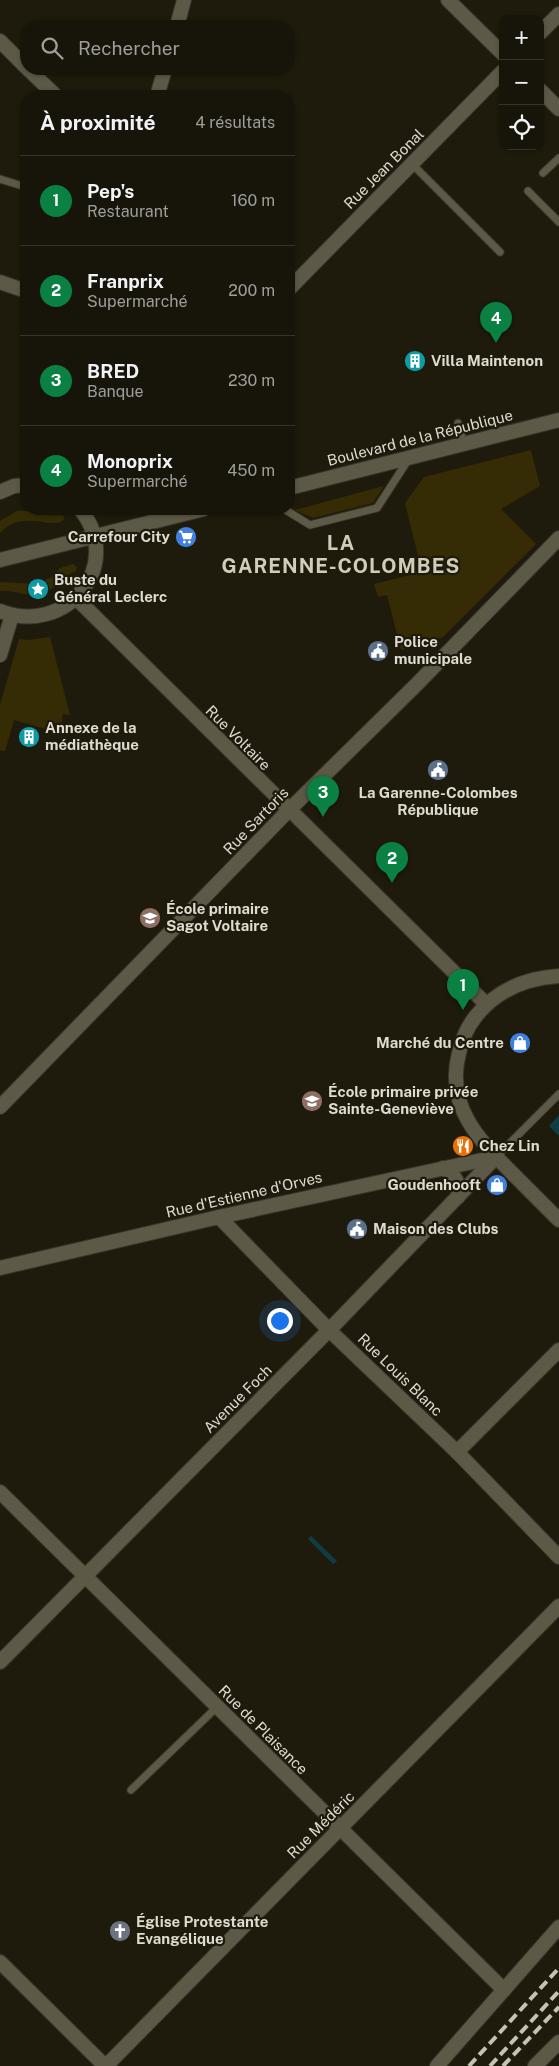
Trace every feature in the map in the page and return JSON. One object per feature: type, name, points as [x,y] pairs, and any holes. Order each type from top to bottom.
[{"type":"street","points":[[179,20],[184,0]]},
{"type":"street","points":[[448,0],[499,50]]},
{"type":"street","points":[[544,30],[557,19]]},
{"type":"street","points":[[0,41],[20,61]]},
{"type":"street","points":[[34,75],[50,90]]},
{"type":"street","points":[[159,90],[163,75]]},
{"type":"street","name":"Rue Jean Bonal","points":[[295,283],[499,75]]},
{"type":"street","points":[[544,94],[559,109]]},
{"type":"street","points":[[0,282],[20,289]]},
{"type":"street","name":"Boulevard de la République","points":[[295,486],[559,420]]},
{"type":"street","points":[[0,492],[20,486]]},
{"type":"street","points":[[0,656],[6,613],[36,617],[57,611],[76,598],[85,588],[91,576],[95,556],[94,536],[85,515]]},
{"type":"street","points":[[0,560],[180,515]]},
{"type":"street","name":"Rue Sartoris","points":[[0,1107],[288,810],[423,677],[559,538]]},
{"type":"street","name":"Rue Voltaire","points":[[76,598],[486,1004]]},
{"type":"street","points":[[559,976],[526,981],[502,992],[486,1004],[462,1038],[455,1067],[456,1088],[462,1111],[480,1140],[559,1220]]},
{"type":"street","name":"Rue d'Estienne d'Orves","points":[[0,1268],[220,1217],[496,1157]]},
{"type":"street","name":"Avenue Foch","points":[[0,1662],[329,1330],[496,1157]]},
{"type":"street","points":[[443,1168],[454,1175],[460,1185],[458,1197]]},
{"type":"street","name":"Rue Louis Blanc","points":[[220,1217],[329,1330],[457,1452],[559,1557]]},
{"type":"street","points":[[457,1452],[559,1350]]},
{"type":"street","name":"Rue de Plaisance","points":[[0,1492],[504,1990]]},
{"type":"street","name":"Rue Médéric","points":[[105,2066],[559,1606]]},
{"type":"street","points":[[438,2066],[559,1926]]},
{"type":"street","points":[[0,1962],[105,2066]]},
{"type":"street","points":[[535,2066],[559,2042]]},
{"type":"lane","points":[[543,173],[559,158]]},
{"type":"lane","points":[[412,164],[500,252]]},
{"type":"lane","points":[[0,179],[20,185]]},
{"type":"lane","points":[[528,191],[559,222]]},
{"type":"lane","points":[[458,423],[464,444]]},
{"type":"lane","points":[[294,515],[310,525],[377,508],[409,458]]},
{"type":"lane","points":[[496,1157],[559,1094]]},
{"type":"lane","points":[[131,1790],[217,1707]]},
{"type":"shaded area","points":[[531,450],[540,486],[501,509],[536,544],[443,637],[401,650],[387,595],[378,597],[374,584],[422,572],[405,503],[424,477]]},
{"type":"shaded area","points":[[384,486],[373,503],[313,518],[295,510]]},
{"type":"shaded area","points":[[17,511],[20,511],[20,515],[62,515],[65,518],[61,522],[54,523],[19,522],[9,526],[0,533],[0,521]]},
{"type":"shaded area","points":[[73,564],[77,567],[76,571],[45,592],[29,595],[0,591],[0,582],[35,584],[52,577],[60,568]]},
{"type":"shaded area","points":[[50,637],[70,715],[63,714],[60,733],[14,720],[5,751],[0,750],[0,705],[19,639],[29,640]]},
{"type":"water","points":[[559,1115],[559,1136],[549,1126]]},
{"type":"water","points":[[311,1536],[337,1561],[333,1564],[308,1539]]},
{"type":"railway","points":[[469,2066],[559,1968]]},
{"type":"railway","points":[[490,2066],[559,1991]]},
{"type":"railway","points":[[503,2066],[559,2007]]},
{"type":"place","name":"Monoprix","points":[[496,343]]},
{"type":"place","name":"Villa Maintenon","points":[[415,361]]},
{"type":"place","name":"Carrefour City","points":[[186,537]]},
{"type":"place","name":"Buste du Général Leclerc","points":[[38,589]]},
{"type":"place","name":"Police municipale","points":[[378,651]]},
{"type":"place","name":"Annexe de la médiathèque","points":[[29,737]]},
{"type":"place","name":"La Garenne-Colombes République","points":[[438,770]]},
{"type":"place","name":"BRED","points":[[323,817]]},
{"type":"place","name":"Franprix","points":[[392,883]]},
{"type":"place","name":"École primaire Sagot Voltaire","points":[[150,918]]},
{"type":"place","name":"Pep's","points":[[463,1010]]},
{"type":"place","name":"Marché du Centre","points":[[520,1043]]},
{"type":"place","name":"École primaire privée Sainte-Geneviève","points":[[312,1101]]},
{"type":"place","name":"Chez Lin","points":[[463,1146]]},
{"type":"place","name":"Goudenhooft","points":[[497,1185]]},
{"type":"place","name":"Maison des Clubs","points":[[357,1229]]},
{"type":"place","name":"Église Protestante Evangélique","points":[[120,1931]]},
{"type":"district","name":"LA GARENNE-COLOMBES","points":[[341,554]]}]
